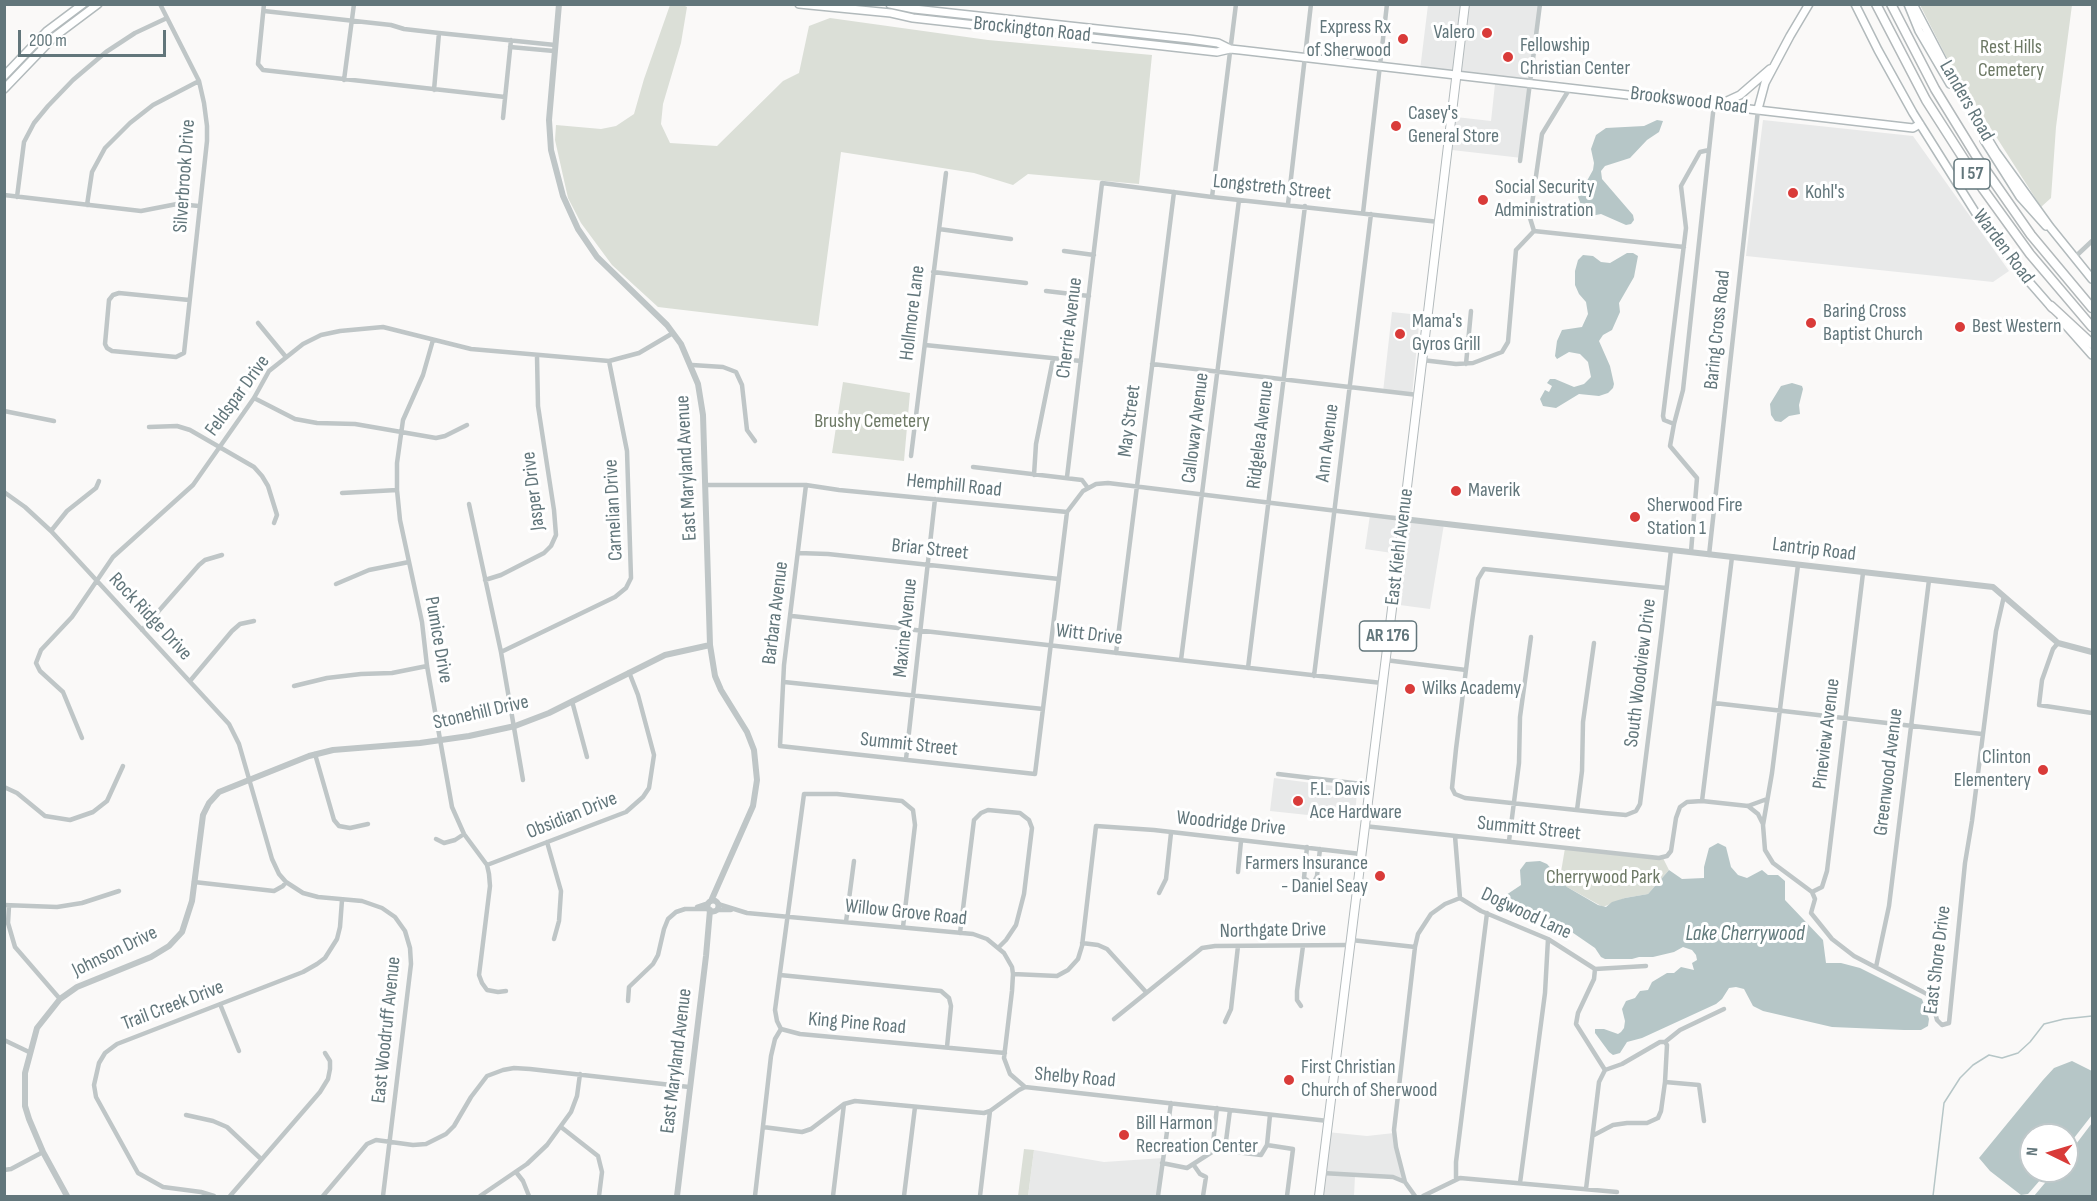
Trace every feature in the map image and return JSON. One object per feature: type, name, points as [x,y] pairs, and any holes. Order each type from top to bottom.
[{"type":"highway","name":"I 57","points":[[1876,4],[1926,100],[1983,189],[2030,254],[2092,327]]},
{"type":"highway","name":"I 57","points":[[1891,4],[1935,89],[1995,184],[2045,253],[2092,308]]},
{"type":"highway","points":[[1896,4],[1898,18]]},
{"type":"highway","points":[[2051,306],[2092,344]]},
{"type":"main road","points":[[4,76],[47,31],[82,4]]},
{"type":"main road","points":[[4,89],[54,37],[98,4]]},
{"type":"main road","name":"Brockington Road","points":[[799,4],[903,9],[1189,39],[1218,43],[1230,49],[1456,74]]},
{"type":"main road","name":"Brockington Road","points":[[890,4],[903,9]]},
{"type":"main road","name":"East Kiehl Avenue","points":[[1319,1197],[1465,4]]},
{"type":"main road","points":[[1758,109],[1765,83],[1809,4]]},
{"type":"main road","name":"Warden Road","points":[[1856,4],[1878,50],[1920,124],[1977,214],[2018,269],[2092,355]]},
{"type":"main road","points":[[1908,4],[1919,31],[1996,162],[2038,220],[2057,235]]},
{"type":"main road","name":"Landers Road","points":[[1913,4],[1980,126],[2057,235],[2092,279]]},
{"type":"main road","points":[[1703,103],[1726,101],[1740,95],[1773,68]]},
{"type":"main road","name":"Brookswood Road","points":[[1456,74],[1913,128],[1920,124]]},
{"type":"street","name":"Silverbrook Drive","points":[[160,4],[199,81],[207,126],[184,353],[176,357],[112,351],[107,348],[105,344],[109,300],[113,295],[119,293],[189,300]]},
{"type":"street","points":[[264,4],[258,64],[265,71],[505,97]]},
{"type":"street","points":[[344,80],[354,4]]},
{"type":"street","name":"East Maryland Avenue","points":[[559,4],[549,102],[549,132],[555,173],[566,205],[578,229],[597,257],[667,325],[681,344],[692,365],[703,415],[710,645],[715,675],[721,690],[737,713],[751,741],[757,765],[753,806],[713,906],[677,1197]]},
{"type":"street","points":[[1212,197],[1236,4]]},
{"type":"street","points":[[1288,204],[1311,4]]},
{"type":"street","points":[[1363,213],[1387,4]]},
{"type":"street","points":[[1520,161],[1540,4]]},
{"type":"street","points":[[264,11],[511,40],[554,48]]},
{"type":"street","points":[[17,197],[22,148],[34,123],[62,90],[97,59],[135,33],[167,18]]},
{"type":"street","points":[[434,90],[439,33]]},
{"type":"street","points":[[503,118],[511,40]]},
{"type":"street","points":[[510,47],[554,48]]},
{"type":"street","points":[[87,205],[92,171],[105,148],[138,116],[170,95],[199,81]]},
{"type":"street","points":[[1534,231],[1530,218],[1542,134],[1570,88]]},
{"type":"street","points":[[1690,552],[1697,478],[1670,446],[1683,390],[1714,104]]},
{"type":"street","name":"Baring Cross Road","points":[[1709,555],[1758,109]]},
{"type":"street","points":[[1674,424],[1665,420],[1663,416],[1686,228],[1681,186],[1700,152],[1709,150]]},
{"type":"street","name":"Hollmore Lane","points":[[911,456],[946,173]]},
{"type":"street","name":"Longstreth Street","points":[[1102,183],[1439,222]]},
{"type":"street","name":"Cherrie Avenue","points":[[1067,477],[1102,183]]},
{"type":"street","name":"May Street","points":[[1116,653],[1173,192]]},
{"type":"street","points":[[4,195],[141,212],[177,204],[199,206]]},
{"type":"street","name":"Calloway Avenue","points":[[1182,660],[1239,200]]},
{"type":"street","name":"Ridgelea Avenue","points":[[1248,668],[1305,206]]},
{"type":"street","name":"Ann Avenue","points":[[1314,676],[1371,214]]},
{"type":"street","points":[[939,229],[1011,239]]},
{"type":"street","points":[[1534,231],[1684,247]]},
{"type":"street","points":[[1422,360],[1466,364],[1502,352],[1508,342],[1516,250],[1534,231]]},
{"type":"street","points":[[2075,257],[2092,241]]},
{"type":"street","points":[[1064,251],[1094,255]]},
{"type":"street","points":[[933,272],[1026,283]]},
{"type":"street","points":[[1046,291],[1089,296]]},
{"type":"street","points":[[1466,364],[1471,311]]},
{"type":"street","points":[[258,323],[286,357]]},
{"type":"street","name":"Feldspar Drive","points":[[82,738],[63,692],[40,671],[36,663],[41,650],[72,617],[122,547],[193,485],[254,398],[269,371],[286,357],[321,335],[362,328],[383,327],[471,349],[609,361],[639,353],[673,333]]},
{"type":"street","name":"Pumice Drive","points":[[433,340],[423,375],[408,407],[400,432],[397,490],[422,622],[427,666],[452,807],[464,834],[487,865]]},
{"type":"street","points":[[925,345],[1081,361]]},
{"type":"street","name":"Jasper Drive","points":[[485,580],[501,575],[544,553],[551,546],[556,535],[538,406],[537,356]]},
{"type":"street","points":[[1034,475],[1036,444],[1053,359]]},
{"type":"street","name":"Carnelian Drive","points":[[501,652],[615,597],[626,588],[631,578],[627,451],[609,361]]},
{"type":"street","points":[[1152,364],[1418,395]]},
{"type":"street","points":[[692,365],[723,366],[736,372],[742,386],[747,430],[755,441]]},
{"type":"street","points":[[254,398],[295,419],[317,423],[355,424],[436,438],[467,425]]},
{"type":"street","points":[[4,411],[54,421]]},
{"type":"street","points":[[149,427],[177,426],[190,430],[254,467],[268,486],[277,514],[274,523]]},
{"type":"street","points":[[973,467],[1067,477],[1082,480],[1088,488]]},
{"type":"street","points":[[51,531],[72,506],[96,488],[99,480]]},
{"type":"street","points":[[784,682],[1043,710],[1067,512],[1077,496],[1088,488],[1103,483],[1403,519]]},
{"type":"street","name":"Hemphill Road","points":[[706,485],[806,485],[1067,512]]},
{"type":"street","name":"Barbara Avenue","points":[[780,746],[784,682],[806,485]]},
{"type":"street","points":[[342,493],[397,490]]},
{"type":"street","name":"Rock Ridge Drive","points":[[4,492],[25,507],[51,531],[229,724],[240,744],[250,779]]},
{"type":"street","name":"Maxine Avenue","points":[[906,759],[935,499]]},
{"type":"street","points":[[469,504],[501,652],[523,780]]},
{"type":"street","name":"Lantrip Road","points":[[1403,519],[1993,587],[2058,643],[2092,652]]},
{"type":"street","name":"South Woodview Drive","points":[[1577,810],[1626,815],[1636,812],[1640,800],[1671,550]]},
{"type":"street","name":"Briar Street","points":[[798,553],[1059,579]]},
{"type":"street","points":[[142,630],[199,565],[222,555]]},
{"type":"street","points":[[1732,557],[1702,801],[1748,806],[1768,799]]},
{"type":"street","points":[[336,584],[369,570],[409,562]]},
{"type":"street","points":[[1798,565],[1763,825],[1765,850],[1768,857],[1812,892]]},
{"type":"street","points":[[1594,643],[1583,722],[1582,771],[1577,810],[1461,797],[1453,791],[1479,575],[1484,569],[1666,588]]},
{"type":"street","name":"Pineview Avenue","points":[[1812,892],[1822,887],[1827,871],[1863,573]]},
{"type":"street","name":"Greenwood Avenue","points":[[1876,968],[1889,906],[1929,580]]},
{"type":"street","points":[[1714,703],[1982,734],[1995,630],[2004,596]]},
{"type":"street","name":"Witt Drive","points":[[792,616],[1382,683]]},
{"type":"street","points":[[190,681],[232,631],[240,624],[254,621]]},
{"type":"street","points":[[1509,841],[1520,754],[1520,717],[1531,637]]},
{"type":"street","points":[[2058,643],[2052,650],[2042,680],[2039,705],[2092,713]]},
{"type":"street","name":"Stonehill Drive","points":[[250,779],[315,754],[333,750],[441,740],[514,726],[572,701],[665,655],[710,645]]},
{"type":"street","points":[[1385,660],[1466,670]]},
{"type":"street","points":[[294,686],[327,678],[392,673],[427,666]]},
{"type":"street","name":"Obsidian Drive","points":[[487,865],[626,812],[643,797],[649,788],[654,756],[638,695],[629,672]]},
{"type":"street","points":[[572,701],[587,757]]},
{"type":"street","name":"Summit Street","points":[[780,746],[1035,774],[1043,710]]},
{"type":"street","name":"East Shore Drive","points":[[1812,892],[1815,899],[1811,913],[1827,934],[1844,950],[1927,994],[1940,1023],[1945,1025],[1948,1023],[1965,863],[1982,734]]},
{"type":"street","points":[[315,754],[334,820],[339,826],[350,828],[368,824]]},
{"type":"street","points":[[4,787],[16,793],[45,816],[70,820],[93,812],[107,801],[123,766]]},
{"type":"street","points":[[1278,774],[1370,785]]},
{"type":"street","points":[[194,882],[274,891],[279,890],[286,882],[279,874],[272,859],[250,779]]},
{"type":"street","name":"Johnson Drive","points":[[67,1197],[43,1152],[28,1119],[25,1106],[24,1082],[29,1052],[37,1028],[60,999],[84,984],[152,957],[169,946],[182,932],[192,901],[203,815],[209,803],[219,792],[250,779]]},
{"type":"street","name":"King Pine Road","points":[[903,927],[915,813],[910,806],[902,801],[804,794],[775,1014],[781,1029],[800,1034],[1005,1053]]},
{"type":"street","name":"Summitt Street","points":[[1364,826],[1659,858],[1667,856],[1671,851],[1676,818],[1683,804],[1702,801]]},
{"type":"street","points":[[1748,806],[1758,814],[1763,825]]},
{"type":"street","points":[[960,933],[974,820],[988,810],[1020,813],[1029,820],[1032,828],[1024,894],[1017,925],[999,947],[1008,960],[1013,974],[1005,1053],[1006,1068],[1025,1088]]},
{"type":"street","name":"Woodridge Drive","points":[[1082,943],[1096,826],[1171,832],[1361,854]]},
{"type":"street","points":[[1159,893],[1166,879],[1171,832]]},
{"type":"street","points":[[436,839],[444,843],[464,834]]},
{"type":"street","name":"Dogwood Lane","points":[[1455,836],[1460,898],[1473,907],[1548,939],[1595,969]]},
{"type":"street","points":[[1238,872],[1242,840]]},
{"type":"street","points":[[548,842],[561,891],[559,921],[554,939]]},
{"type":"street","points":[[1307,847],[1304,878],[1310,882],[1314,882],[1317,876],[1320,849]]},
{"type":"street","points":[[846,922],[854,861]]},
{"type":"street","points":[[487,865],[490,886],[479,975],[488,990],[506,991]]},
{"type":"street","name":"East Woodruff Avenue","points":[[286,882],[303,893],[318,897],[362,901],[382,908],[395,917],[405,931],[410,948],[411,964],[383,1197]]},
{"type":"street","points":[[60,999],[15,947],[8,923],[7,905],[57,907],[82,903],[119,891]]},
{"type":"street","points":[[1415,1197],[1405,1182],[1394,1130],[1415,947],[1418,934],[1431,914],[1444,904],[1460,898]]},
{"type":"street","name":"Trail Creek Drive","points":[[214,1197],[201,1192],[163,1187],[138,1173],[96,1097],[94,1085],[99,1063],[105,1053],[117,1044],[303,972],[325,958],[337,939],[342,900]]},
{"type":"street","points":[[628,1001],[629,987],[653,964],[658,955],[668,919],[676,912],[713,906]]},
{"type":"street","name":"Willow Grove Road","points":[[713,906],[788,916],[979,935],[999,947]]},
{"type":"street","points":[[1456,1179],[1456,1162],[1487,913]]},
{"type":"street","points":[[1520,1183],[1545,993],[1548,939]]},
{"type":"street","points":[[1013,974],[1045,977],[1060,975],[1076,963],[1082,943],[1098,945],[1107,949],[1146,992]]},
{"type":"street","name":"Northgate Drive","points":[[1114,1019],[1199,950],[1210,946],[1303,946],[1350,943],[1415,947]]},
{"type":"street","points":[[1225,1022],[1231,1009],[1238,946]]},
{"type":"street","points":[[1301,1006],[1297,1000],[1297,991],[1303,946]]},
{"type":"street","points":[[1605,1070],[1576,1023],[1578,1013],[1594,979],[1595,969],[1646,966]]},
{"type":"street","points":[[780,975],[941,991],[949,998],[951,1006],[947,1047]]},
{"type":"street","points":[[220,1004],[239,1051]]},
{"type":"street","points":[[1586,1189],[1599,1082],[1605,1070],[1622,1064],[1648,1047],[1665,1042],[1680,1030],[1724,1009]]},
{"type":"street","points":[[755,1197],[773,1046],[781,1029]]},
{"type":"street","points":[[4,1040],[29,1052]]},
{"type":"street","points":[[1594,1135],[1613,1125],[1647,1123],[1658,1118],[1665,1082],[1668,1049],[1665,1042]]},
{"type":"street","points":[[230,1197],[320,1092],[328,1079],[330,1069],[330,1061],[325,1053]]},
{"type":"street","points":[[323,1197],[367,1144],[376,1140],[413,1145],[426,1144],[439,1139],[454,1126],[487,1076],[494,1073],[514,1068],[689,1087]]},
{"type":"street","points":[[480,1197],[538,1155],[561,1127],[575,1102],[580,1074]]},
{"type":"street","points":[[1665,1082],[1699,1085],[1704,1121]]},
{"type":"street","name":"Shelby Road","points":[[990,1111],[1025,1088],[1328,1121]]},
{"type":"street","points":[[763,1127],[802,1132],[810,1129],[844,1104],[855,1101],[977,1113],[990,1111],[980,1197]]},
{"type":"street","points":[[1158,1197],[1171,1103]]},
{"type":"street","points":[[833,1197],[844,1104]]},
{"type":"street","points":[[904,1197],[915,1107]]},
{"type":"street","points":[[1162,1163],[1187,1168],[1212,1152],[1217,1108]]},
{"type":"street","points":[[1230,1110],[1227,1151],[1261,1155],[1267,1145],[1270,1115]]},
{"type":"street","points":[[186,1115],[213,1121],[226,1127],[261,1159]]},
{"type":"street","points":[[561,1127],[598,1156],[602,1172],[599,1197]]},
{"type":"street","points":[[1267,1145],[1293,1149],[1287,1197]]},
{"type":"street","points":[[4,1170],[11,1169],[43,1152]]},
{"type":"street","points":[[1192,1164],[1200,1174],[1206,1177],[1203,1197]]},
{"type":"street","points":[[516,1172],[526,1186],[529,1197]]},
{"type":"street","points":[[1322,1173],[1393,1177],[1405,1182]]},
{"type":"street","points":[[1423,1197],[1456,1179],[1617,1192]]},
{"type":"shaded area","points":[[1428,5],[1541,5],[1532,83],[1420,70]]},
{"type":"shaded area","points":[[1495,84],[1530,88],[1522,158],[1452,150],[1456,117],[1491,121]]},
{"type":"shaded area","points":[[1763,120],[1913,136],[2009,271],[1993,282],[1746,256]]},
{"type":"shaded area","points":[[1392,312],[1420,315],[1412,395],[1383,392]]},
{"type":"shaded area","points":[[1370,515],[1397,518],[1392,553],[1365,549]]},
{"type":"shaded area","points":[[1403,519],[1444,524],[1430,609],[1392,604]]},
{"type":"shaded area","points":[[1274,778],[1357,789],[1355,820],[1270,811]]},
{"type":"shaded area","points":[[1327,1132],[1367,1136],[1394,1133],[1405,1182],[1399,1179],[1355,1176],[1354,1196],[1319,1196]]},
{"type":"shaded area","points":[[1034,1150],[1104,1162],[1163,1158],[1158,1196],[1028,1196]]},
{"type":"green space","points":[[670,5],[687,7],[681,43],[663,104],[661,124],[670,143],[717,146],[783,81],[799,73],[809,26],[830,18],[988,40],[1152,55],[1139,184],[1028,174],[1013,185],[974,173],[841,152],[818,326],[658,307],[612,265],[581,223],[568,198],[555,140],[556,125],[601,129],[616,126],[634,114]]},
{"type":"green space","name":"Rest Hills Cemetery","points":[[1920,5],[2072,5],[2056,127],[2051,198],[2041,207],[1951,66]]},
{"type":"green space","name":"Brushy Cemetery","points":[[843,382],[910,393],[904,461],[832,453]]},
{"type":"green space","name":"Cherrywood Park","points":[[1565,848],[1663,858],[1669,870],[1648,894],[1625,898],[1603,907],[1567,887],[1560,878]]},
{"type":"green space","points":[[1024,1149],[1034,1150],[1028,1196],[1018,1196]]},
{"type":"water","points":[[1657,120],[1663,121],[1659,132],[1647,140],[1630,158],[1605,166],[1601,171],[1602,179],[1633,215],[1634,220],[1631,224],[1626,225],[1601,214],[1586,217],[1578,197],[1593,170],[1591,149],[1596,135],[1606,128],[1644,126]]},
{"type":"water","points":[[1627,253],[1638,256],[1634,277],[1619,303],[1620,312],[1612,330],[1603,335],[1599,341],[1610,366],[1613,388],[1608,393],[1599,396],[1579,394],[1556,408],[1543,406],[1540,399],[1545,390],[1549,392],[1552,386],[1547,383],[1550,379],[1574,387],[1584,384],[1591,377],[1588,362],[1580,354],[1569,352],[1557,359],[1555,356],[1557,341],[1562,330],[1582,327],[1588,314],[1586,302],[1575,285],[1578,260],[1583,255],[1593,256],[1601,262],[1610,263]]},
{"type":"water","points":[[1792,383],[1802,386],[1803,389],[1799,405],[1800,414],[1789,416],[1781,422],[1775,421],[1771,415],[1770,404],[1781,386]]},
{"type":"water","name":"Lake Cherrywood","points":[[1718,843],[1726,847],[1731,867],[1738,875],[1747,878],[1762,870],[1768,875],[1778,875],[1785,881],[1785,900],[1823,940],[1826,963],[1841,963],[1860,968],[1922,999],[1929,1019],[1928,1026],[1921,1030],[1832,1027],[1763,1011],[1753,1006],[1744,989],[1736,987],[1729,988],[1716,1004],[1642,1038],[1627,1042],[1620,1053],[1613,1055],[1609,1052],[1595,1033],[1595,1029],[1604,1029],[1618,1034],[1621,1032],[1625,1021],[1622,1009],[1626,1001],[1635,998],[1640,991],[1648,990],[1652,982],[1667,973],[1674,973],[1681,967],[1694,970],[1692,963],[1697,960],[1696,955],[1692,950],[1683,947],[1674,952],[1653,957],[1605,959],[1595,948],[1563,926],[1551,923],[1538,914],[1512,907],[1506,902],[1506,895],[1521,885],[1520,870],[1526,862],[1540,861],[1547,864],[1567,887],[1598,905],[1606,907],[1612,902],[1648,894],[1669,870],[1682,879],[1704,878],[1704,867],[1709,848]]},
{"type":"water","points":[[2072,1061],[2092,1071],[2092,1115],[2079,1132],[2079,1123],[2019,1123],[2019,1183],[2038,1183],[2028,1194],[2021,1195],[1990,1171],[1979,1158],[2054,1068]]},
{"type":"water","points":[[2092,1123],[2092,1196],[2034,1196],[2045,1183],[2079,1183],[2079,1140]]},
{"type":"waterway","points":[[1933,1196],[1944,1103],[1960,1078],[1973,1065],[1989,1055],[2002,1058],[2018,1053],[2044,1024],[2092,1016]]},
{"type":"place","name":"Valero","points":[[1487,33]]},
{"type":"place","name":"Express Rx of Sherwood","points":[[1403,39]]},
{"type":"place","name":"Fellowship Christian Center","points":[[1508,57]]},
{"type":"place","name":"Casey's General Store","points":[[1396,126]]},
{"type":"place","name":"Kohl's","points":[[1793,193]]},
{"type":"place","name":"Social Security Administration","points":[[1483,200]]},
{"type":"place","name":"Baring Cross Baptist Church","points":[[1811,323]]},
{"type":"place","name":"Best Western","points":[[1960,327]]},
{"type":"place","name":"Mama's Gyros Grill","points":[[1400,334]]},
{"type":"place","name":"Maverik","points":[[1456,491]]},
{"type":"place","name":"Sherwood Fire Station 1","points":[[1635,517]]},
{"type":"place","name":"Wilks Academy","points":[[1410,689]]},
{"type":"place","name":"Clinton Elementery","points":[[2043,770]]},
{"type":"place","name":"F.L. Davis Ace Hardware","points":[[1298,801]]},
{"type":"place","name":"Farmers Insurance - Daniel Seay","points":[[1380,876]]},
{"type":"place","name":"First Christian Church of Sherwood","points":[[1289,1080]]},
{"type":"place","name":"Bill Harmon Recreation Center","points":[[1124,1135]]}]
